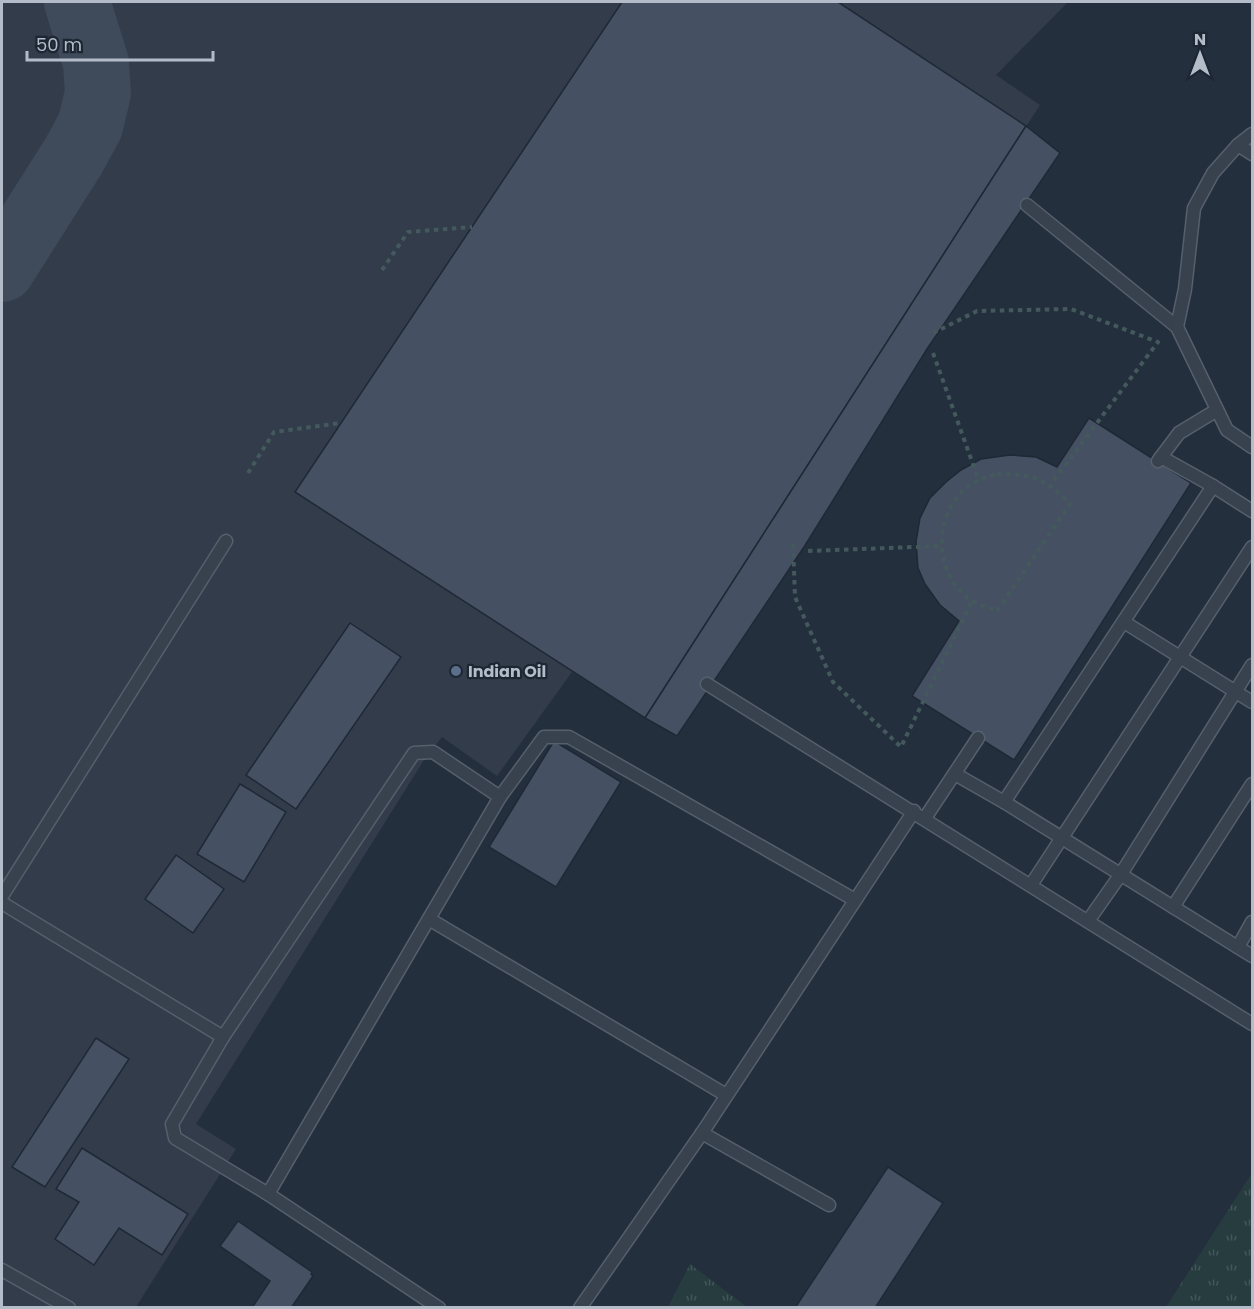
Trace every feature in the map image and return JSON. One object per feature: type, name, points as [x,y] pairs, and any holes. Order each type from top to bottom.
[{"type":"lane","points":[[1177,327],[1185,288],[1194,208],[1213,173],[1238,145],[1252,134]]},
{"type":"lane","points":[[1238,145],[1252,154]]},
{"type":"lane","points":[[1027,205],[1177,327],[1227,430],[1252,447]]},
{"type":"lane","points":[[1217,410],[1179,433],[1160,459],[1214,486],[1252,511]]},
{"type":"lane","points":[[1004,802],[1214,486]]},
{"type":"lane","points":[[2,896],[226,541]]},
{"type":"lane","points":[[1031,885],[1252,548]]},
{"type":"lane","points":[[1124,622],[1252,702]]},
{"type":"lane","points":[[1088,921],[1121,874],[1252,665]]},
{"type":"lane","points":[[707,684],[914,811],[1252,1024]]},
{"type":"lane","points":[[268,1194],[500,797],[544,738],[569,738],[855,900]]},
{"type":"lane","points":[[925,818],[978,738]]},
{"type":"lane","points":[[439,1308],[268,1194],[175,1138],[172,1124],[223,1037],[414,753],[433,752],[500,797]]},
{"type":"lane","points":[[955,774],[1063,838],[1252,956]]},
{"type":"lane","points":[[1173,907],[1252,784]]},
{"type":"lane","points":[[580,1308],[702,1133],[914,811]]},
{"type":"lane","points":[[2,903],[223,1037]]},
{"type":"lane","points":[[429,919],[726,1095]]},
{"type":"lane","points":[[1238,947],[1252,922]]},
{"type":"lane","points":[[702,1133],[830,1205]]},
{"type":"lane","points":[[2,1270],[69,1308]]},
{"type":"path","points":[[382,270],[408,232],[472,226]]},
{"type":"path","points":[[933,333],[977,311],[1071,309],[1158,342],[1051,484]]},
{"type":"path","points":[[933,353],[979,481]]},
{"type":"path","points":[[248,473],[274,432],[341,423]]},
{"type":"path","points":[[997,474],[1025,474],[1051,484],[1070,504],[997,612],[972,601],[952,582],[942,556],[942,529],[952,504],[972,484],[979,481],[997,474]]},
{"type":"path","points":[[793,544],[795,597],[832,682],[901,747],[972,601]]},
{"type":"path","points":[[808,551],[941,546]]},
{"type":"shaded area","points":[[2,2],[1068,2],[996,75],[1040,105],[645,718],[572,672],[497,776],[442,737],[424,760],[196,1124],[236,1149],[136,1307],[2,1308]]},
{"type":"green space","points":[[1252,1173],[1252,1307],[1166,1307]]},
{"type":"green space","points":[[690,1264],[747,1307],[668,1307]]},
{"type":"building","points":[[622,2],[838,2],[1026,126],[645,718],[295,492]]},
{"type":"building","points":[[1026,126],[1060,153],[927,349],[804,547],[677,736],[645,718]]},
{"type":"building","points":[[1089,418],[1191,483],[1014,760],[912,696],[959,621],[940,605],[925,584],[918,568],[916,542],[920,518],[930,498],[946,482],[981,459],[1010,455],[1036,457],[1057,467]]},
{"type":"building","points":[[350,623],[401,657],[296,809],[246,775]]},
{"type":"building","points":[[554,741],[621,782],[556,887],[489,847]]},
{"type":"building","points":[[240,784],[286,812],[244,882],[197,854]]},
{"type":"building","points":[[176,855],[224,889],[193,933],[145,899]]},
{"type":"building","points":[[96,1038],[129,1059],[45,1187],[12,1167]]},
{"type":"building","points":[[82,1148],[188,1214],[162,1255],[119,1228],[94,1265],[55,1239],[79,1202],[56,1189]]},
{"type":"building","points":[[888,1167],[943,1203],[875,1308],[795,1308]]},
{"type":"building","points":[[238,1221],[312,1272],[313,1276],[291,1308],[252,1308],[270,1281],[220,1246]]},
{"type":"taxiway","points":[[2,269],[90,126],[98,93],[96,63],[77,2]]},
{"type":"place","name":"Indian Oil","points":[[456,671]]}]
